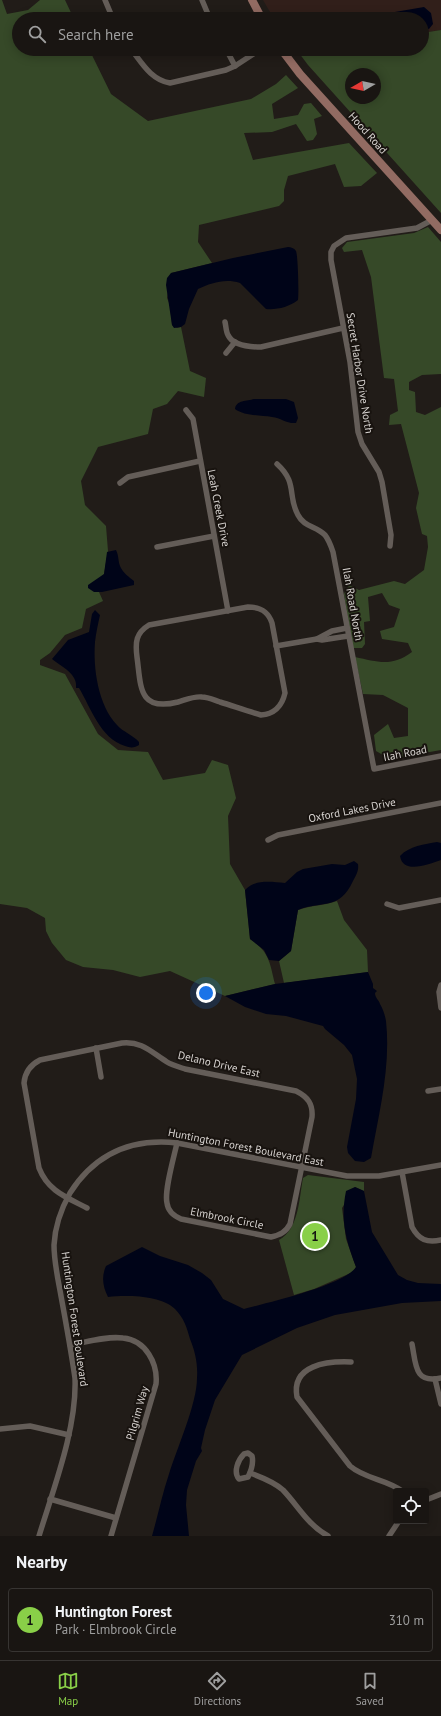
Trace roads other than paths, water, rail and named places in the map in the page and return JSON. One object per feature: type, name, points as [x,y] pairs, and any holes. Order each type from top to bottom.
[{"type":"street","points":[[105,0],[111,12]]},
{"type":"street","points":[[202,0],[207,12]]},
{"type":"street","points":[[252,0],[258,12]]},
{"type":"street","points":[[137,56],[154,77],[161,82],[170,83],[226,70],[250,56]]},
{"type":"street","points":[[230,56],[235,66]]},
{"type":"street","name":"Hood Road","points":[[286,56],[300,74],[441,230]]},
{"type":"street","name":"Secret Harbor Drive North","points":[[390,546],[391,536],[382,482],[379,472],[362,444],[358,432],[350,362],[331,260],[334,246],[346,238],[417,228],[432,220]]},
{"type":"street","points":[[225,322],[228,336],[234,342],[249,346],[261,347],[343,328]]},
{"type":"street","points":[[226,352],[234,342]]},
{"type":"street","name":"Leah Creek Drive","points":[[186,410],[193,419],[228,611]]},
{"type":"street","points":[[120,483],[128,476],[200,461]]},
{"type":"street","name":"Ilah Road North","points":[[277,464],[286,472],[289,479],[298,515],[307,526],[318,530],[330,541],[374,769]]},
{"type":"street","points":[[157,547],[214,536]]},
{"type":"street","points":[[248,607],[261,609],[270,617],[285,693],[279,707],[268,714],[261,715],[203,697],[166,705],[158,705],[150,702],[142,690],[135,648],[136,641],[142,629],[149,625],[228,611],[248,607]]},
{"type":"street","points":[[317,639],[332,631],[346,628]]},
{"type":"street","points":[[276,646],[317,639],[322,640],[348,636]]},
{"type":"street","name":"Ilah Road","points":[[374,769],[441,756]]},
{"type":"street","name":"Oxford Lakes Drive","points":[[268,840],[278,835],[441,803]]},
{"type":"street","points":[[387,904],[399,908],[441,900]]},
{"type":"street","points":[[441,986],[439,997],[441,1008]]},
{"type":"street","name":"Delano Drive East","points":[[68,1198],[48,1184],[39,1168],[24,1083],[26,1071],[30,1066],[40,1060],[128,1042],[141,1044],[169,1063],[184,1069],[296,1091],[304,1095],[308,1099],[312,1110],[301,1168]]},
{"type":"street","points":[[96,1048],[102,1077]]},
{"type":"street","points":[[428,1092],[441,1089]]},
{"type":"street","name":"Huntington Forest Boulevard East","points":[[68,1198],[85,1173],[108,1155],[131,1146],[161,1141],[301,1168],[357,1177],[402,1172],[441,1165]]},
{"type":"street","name":"Elmbrook Circle","points":[[177,1143],[166,1197],[170,1211],[175,1217],[181,1219],[271,1237],[278,1236],[288,1229],[290,1224],[301,1168]]},
{"type":"street","points":[[402,1172],[412,1228],[416,1234],[426,1241],[441,1240]]},
{"type":"street","points":[[68,1198],[87,1208]]},
{"type":"street","name":"Huntington Forest Boulevard","points":[[39,1536],[69,1435],[76,1393],[70,1345],[54,1249],[58,1219],[68,1198]]},
{"type":"street","name":"Pilgrim Way","points":[[70,1345],[114,1338],[124,1338],[138,1343],[145,1349],[150,1355],[156,1369],[156,1384],[111,1536]]},
{"type":"street","points":[[412,1344],[418,1372],[422,1377],[428,1379],[438,1378],[441,1404]]},
{"type":"street","points":[[351,1362],[337,1362],[308,1369],[298,1378],[295,1388],[296,1397],[350,1466],[364,1476],[396,1488]]},
{"type":"street","points":[[0,1429],[38,1427],[69,1435]]},
{"type":"street","points":[[250,1473],[263,1477],[278,1487],[310,1523],[328,1536]]},
{"type":"street","points":[[429,1499],[441,1494]]},
{"type":"street","points":[[50,1499],[116,1518]]},
{"type":"street","points":[[389,1536],[397,1524]]},
{"type":"water","points":[[424,7],[431,13],[433,24],[429,29],[429,12],[395,12]]},
{"type":"water","points":[[288,247],[294,249],[297,254],[298,300],[283,308],[266,309],[240,283],[229,281],[218,282],[198,289],[189,309],[185,324],[181,327],[174,328],[172,325],[166,285],[167,278],[171,273]]},
{"type":"water","points":[[254,399],[286,399],[294,402],[298,418],[296,423],[247,414],[235,409],[237,404],[240,402]]},
{"type":"water","points":[[116,550],[121,568],[126,575],[134,581],[134,585],[102,592],[94,592],[88,588],[88,585],[104,574],[107,552]]},
{"type":"water","points":[[95,610],[100,615],[95,639],[95,663],[101,697],[105,707],[117,725],[139,742],[139,745],[136,747],[125,746],[116,742],[109,736],[97,722],[79,688],[76,688],[76,683],[72,675],[52,659],[68,640],[89,632],[92,614]]},
{"type":"water","points":[[437,842],[441,843],[441,860],[417,867],[411,867],[402,862],[400,856],[408,850],[417,846]]},
{"type":"water","points":[[354,861],[358,864],[358,871],[348,890],[342,897],[330,903],[298,910],[291,951],[279,961],[269,960],[264,950],[250,939],[245,890],[249,886],[258,883],[285,883],[297,872],[303,869],[332,864],[345,865]]},
{"type":"water","points":[[368,972],[373,988],[377,991],[375,993],[386,1019],[387,1055],[381,1107],[371,1158],[364,1162],[355,1161],[348,1153],[347,1147],[356,1099],[357,1079],[352,1055],[344,1045],[323,1026],[286,1016],[266,1014],[245,1007],[225,996],[275,984]]},
{"type":"water","points":[[355,1187],[364,1191],[372,1232],[398,1275],[407,1280],[418,1283],[441,1284],[441,1301],[402,1303],[335,1315],[297,1328],[242,1355],[215,1400],[205,1430],[201,1448],[202,1451],[196,1461],[187,1490],[186,1505],[189,1536],[152,1536],[172,1463],[194,1400],[197,1378],[196,1358],[183,1320],[178,1312],[169,1304],[143,1297],[108,1297],[103,1282],[106,1266],[142,1247],[160,1256],[188,1265],[202,1273],[211,1280],[223,1299],[244,1309],[322,1287],[349,1274],[356,1267],[349,1248],[344,1221],[344,1202],[346,1191]]},
{"type":"place","name":"Huntington Forest","points":[[315,1236]]}]
